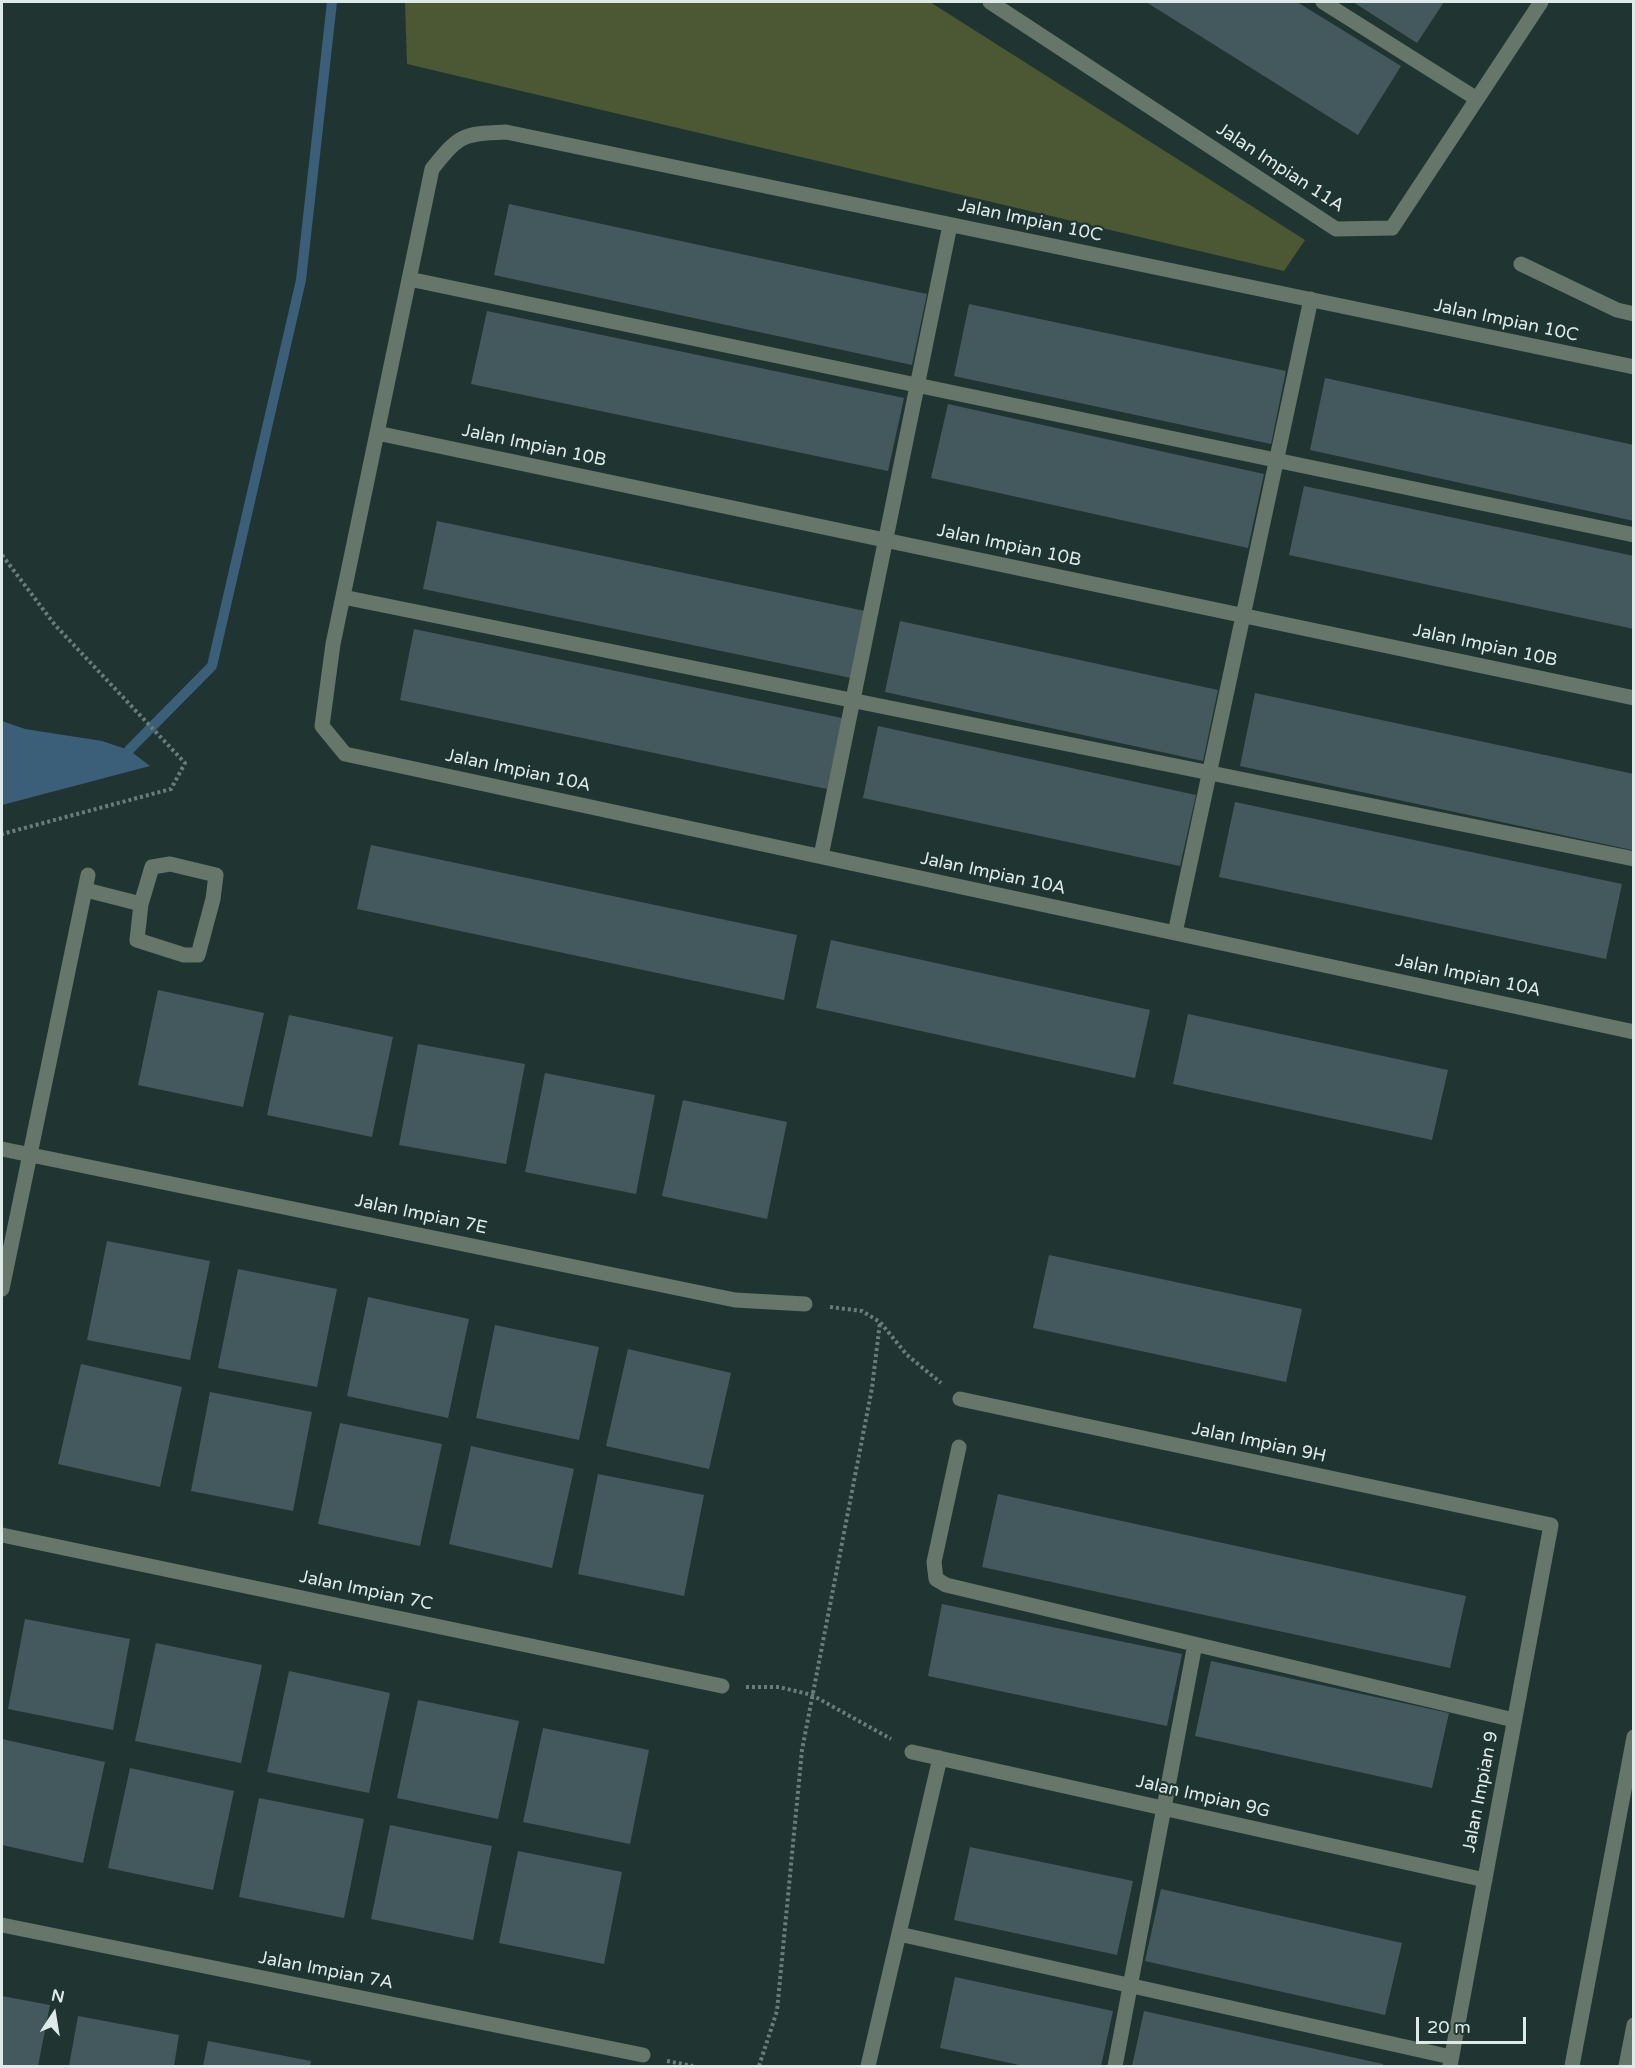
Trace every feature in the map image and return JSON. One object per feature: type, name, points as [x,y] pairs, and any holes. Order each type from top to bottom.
[{"type":"street","name":"Jalan Impian 11A","points":[[990,2],[1336,229],[1392,228],[1540,2]]},
{"type":"street","points":[[1323,2],[1477,99]]},
{"type":"street","name":"Jalan Impian 10C","points":[[409,279],[432,169],[451,145],[470,134],[506,132],[1634,367]]},
{"type":"street","points":[[821,856],[950,225]]},
{"type":"street","points":[[1521,264],[1617,310],[1634,314]]},
{"type":"street","points":[[1634,535],[409,279],[343,597],[1634,859]]},
{"type":"street","points":[[1175,933],[1311,299]]},
{"type":"street","name":"Jalan Impian 10B","points":[[377,433],[1634,698]]},
{"type":"street","name":"Jalan Impian 10A","points":[[343,597],[333,644],[322,726],[345,754],[1634,1032]]},
{"type":"street","points":[[170,864],[216,875],[213,899],[198,956],[184,955],[137,940],[141,904],[152,867],[170,864]]},
{"type":"street","points":[[2,1289],[87,882],[141,904]]},
{"type":"street","name":"Jalan Impian 7E","points":[[2,1149],[735,1299],[805,1304]]},
{"type":"street","name":"Jalan Impian 9H","points":[[960,1399],[1551,1525]]},
{"type":"street","points":[[959,1447],[934,1562],[936,1579],[946,1585],[1515,1720]]},
{"type":"street","name":"Jalan Impian 9","points":[[1451,2062],[1551,1525]]},
{"type":"street","name":"Jalan Impian 7C","points":[[2,1535],[722,1686]]},
{"type":"street","points":[[1115,2067],[1195,1644]]},
{"type":"street","points":[[1572,2067],[1634,1737]]},
{"type":"street","name":"Jalan Impian 9G","points":[[912,1752],[1485,1880]]},
{"type":"street","points":[[868,2067],[940,1758]]},
{"type":"street","name":"Jalan Impian 7A","points":[[2,1925],[643,2055]]},
{"type":"street","points":[[899,1934],[1131,1985],[1451,2062]]},
{"type":"street","points":[[1626,2067],[1634,2025]]},
{"type":"path","points":[[2,555],[55,626],[185,763],[171,789],[2,834]]},
{"type":"path","points":[[805,1304],[862,1311],[880,1322],[907,1355],[960,1399]]},
{"type":"path","points":[[759,2067],[777,2012],[802,1750],[872,1388],[880,1322]]},
{"type":"path","points":[[722,1686],[779,1687],[812,1695],[912,1752]]},
{"type":"green space","points":[[405,2],[930,2],[1305,240],[1284,271],[407,64]]},
{"type":"water","points":[[2,721],[25,729],[102,741],[129,750],[150,766],[2,805]]},
{"type":"building","points":[[1146,2],[1297,2],[1401,66],[1358,135]]},
{"type":"building","points":[[1353,2],[1444,2],[1417,43]]},
{"type":"building","points":[[509,204],[927,294],[912,365],[494,275]]},
{"type":"building","points":[[969,304],[1286,371],[1271,444],[954,376]]},
{"type":"building","points":[[487,311],[904,398],[888,471],[471,384]]},
{"type":"building","points":[[1325,378],[1634,445],[1634,521],[1310,450]]},
{"type":"building","points":[[948,404],[1264,474],[1248,548],[931,478]]},
{"type":"building","points":[[1304,486],[1634,556],[1634,629],[1289,555]]},
{"type":"building","points":[[437,521],[865,611],[851,678],[423,589]]},
{"type":"building","points":[[900,621],[1218,690],[1203,761],[885,692]]},
{"type":"building","points":[[414,629],[842,718],[827,789],[400,700]]},
{"type":"building","points":[[1255,693],[1634,774],[1632,850],[1240,766]]},
{"type":"building","points":[[878,726],[1196,795],[1180,866],[863,798]]},
{"type":"building","points":[[1235,802],[1622,884],[1606,959],[1219,877]]},
{"type":"building","points":[[371,845],[797,935],[784,1000],[357,909]]},
{"type":"building","points":[[831,940],[1150,1010],[1135,1078],[816,1008]]},
{"type":"building","points":[[158,990],[264,1013],[243,1107],[138,1085]]},
{"type":"building","points":[[1188,1014],[1448,1070],[1432,1140],[1173,1084]]},
{"type":"building","points":[[289,1015],[393,1037],[372,1137],[267,1115]]},
{"type":"building","points":[[418,1044],[525,1064],[506,1164],[399,1145]]},
{"type":"building","points":[[545,1073],[655,1095],[636,1194],[525,1172]]},
{"type":"building","points":[[683,1100],[787,1122],[767,1219],[662,1196]]},
{"type":"building","points":[[107,1241],[210,1261],[190,1360],[87,1340]]},
{"type":"building","points":[[1049,1255],[1302,1309],[1286,1382],[1033,1328]]},
{"type":"building","points":[[238,1269],[337,1289],[317,1387],[218,1368]]},
{"type":"building","points":[[368,1297],[469,1319],[448,1418],[347,1396]]},
{"type":"building","points":[[495,1325],[599,1347],[579,1440],[476,1418]]},
{"type":"building","points":[[628,1349],[731,1373],[709,1469],[606,1446]]},
{"type":"building","points":[[81,1364],[182,1387],[160,1487],[58,1464]]},
{"type":"building","points":[[210,1392],[312,1412],[293,1511],[191,1491]]},
{"type":"building","points":[[340,1423],[442,1444],[420,1546],[318,1524]]},
{"type":"building","points":[[471,1446],[574,1469],[552,1568],[449,1544]]},
{"type":"building","points":[[598,1474],[704,1495],[684,1596],[578,1574]]},
{"type":"building","points":[[998,1494],[1466,1596],[1450,1668],[982,1567]]},
{"type":"building","points":[[942,1604],[1182,1654],[1167,1726],[928,1676]]},
{"type":"building","points":[[25,1619],[130,1639],[113,1730],[8,1709]]},
{"type":"building","points":[[156,1643],[262,1665],[241,1763],[135,1741]]},
{"type":"building","points":[[1211,1661],[1449,1713],[1432,1788],[1195,1736]]},
{"type":"building","points":[[289,1671],[390,1693],[369,1793],[267,1772]]},
{"type":"building","points":[[418,1700],[519,1721],[498,1819],[397,1798]]},
{"type":"building","points":[[543,1728],[649,1750],[630,1844],[523,1822]]},
{"type":"building","points":[[2,1739],[105,1762],[83,1863],[2,1845]]},
{"type":"building","points":[[130,1768],[234,1791],[213,1890],[108,1868]]},
{"type":"building","points":[[259,1798],[364,1819],[344,1918],[239,1897]]},
{"type":"building","points":[[390,1825],[492,1846],[473,1940],[371,1919]]},
{"type":"building","points":[[970,1847],[1133,1881],[1117,1955],[954,1920]]},
{"type":"building","points":[[518,1851],[622,1872],[604,1964],[499,1943]]},
{"type":"building","points":[[1161,1889],[1402,1943],[1385,2015],[1145,1961]]},
{"type":"building","points":[[955,1977],[1113,2011],[1101,2066],[1024,2066],[940,2048]]},
{"type":"building","points":[[2,1996],[50,2005],[38,2066],[2,2066]]},
{"type":"building","points":[[1144,2011],[1383,2064],[1383,2066],[1132,2066]]},
{"type":"building","points":[[78,2016],[179,2035],[174,2066],[69,2066]]},
{"type":"building","points":[[208,2041],[311,2061],[310,2066],[203,2066]]},
{"type":"waterway","points":[[129,750],[212,666],[301,280],[332,2]]}]
